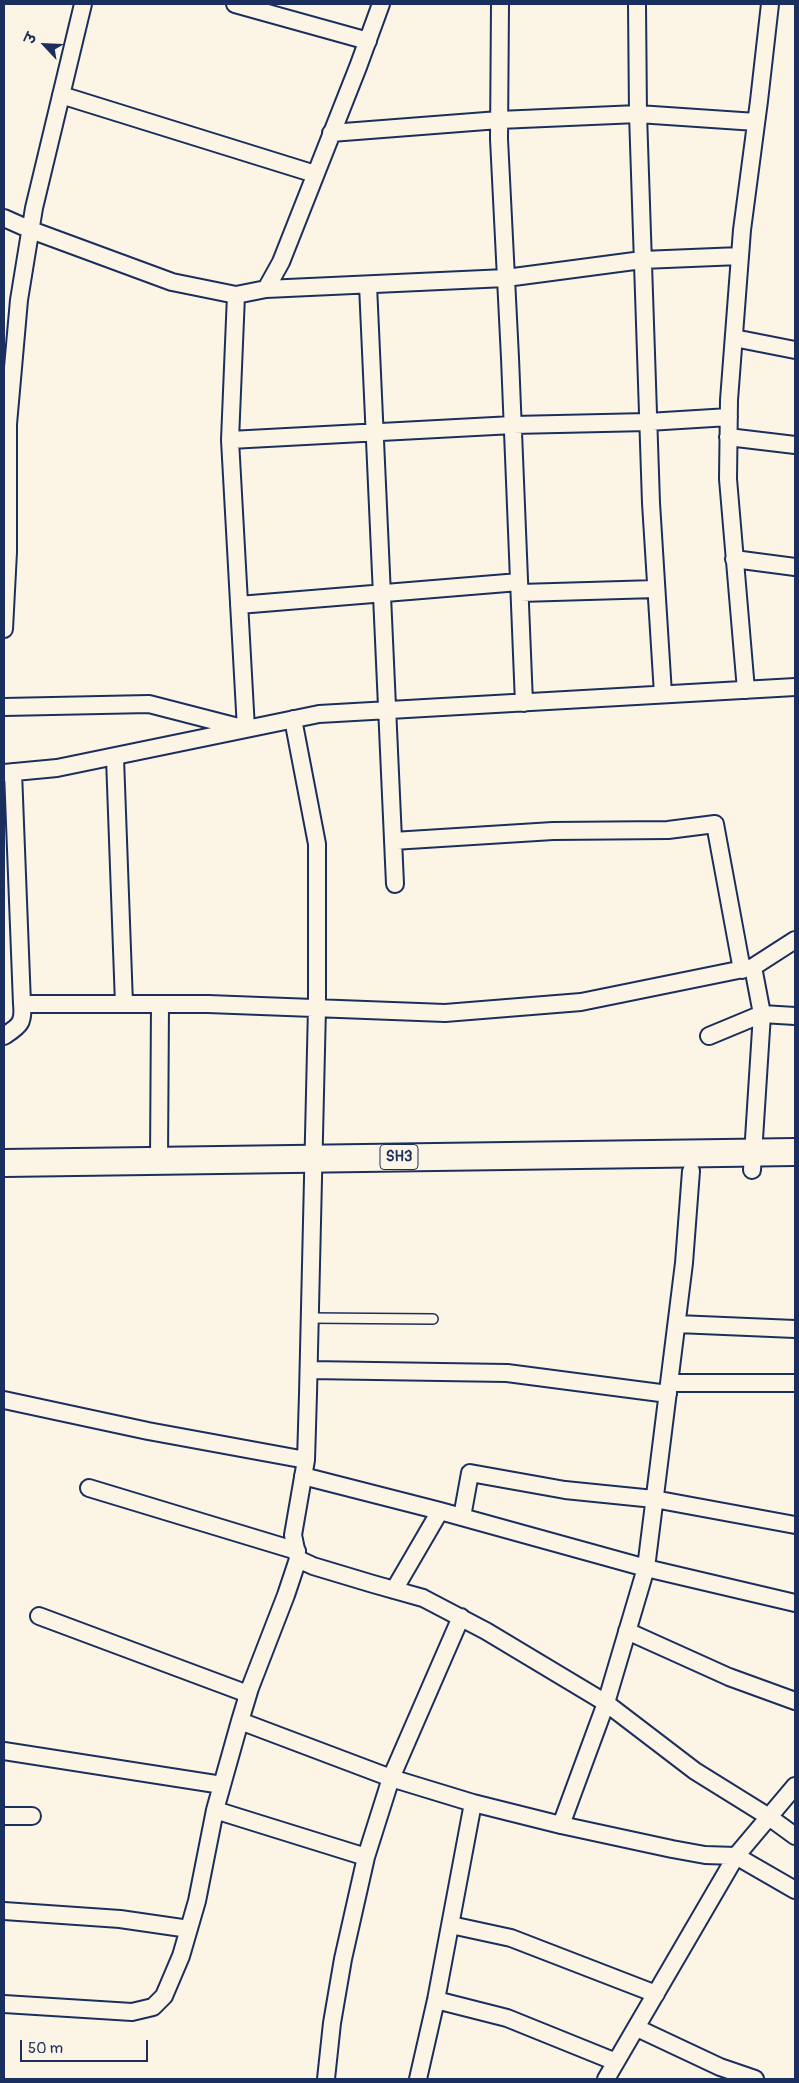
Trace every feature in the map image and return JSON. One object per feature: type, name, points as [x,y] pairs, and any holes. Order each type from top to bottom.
[{"type":"main road","name":"SH3","points":[[4,1163],[160,1161],[314,1167],[691,1171],[753,1162],[795,1152]]},
{"type":"main road","name":"SH3","points":[[4,1179],[314,1167],[753,1162],[795,1170]]},
{"type":"street","points":[[4,629],[8,552],[10,322],[83,4]]},
{"type":"street","points":[[235,4],[368,41]]},
{"type":"street","points":[[266,289],[281,262],[381,4]]},
{"type":"street","points":[[500,4],[499,120],[524,703]]},
{"type":"street","points":[[637,4],[638,114],[648,422],[663,694]]},
{"type":"street","points":[[746,690],[728,479],[728,437],[742,230],[770,4]]},
{"type":"street","points":[[61,95],[315,174]]},
{"type":"street","points":[[331,133],[499,120],[638,114],[756,122]]},
{"type":"street","points":[[4,218],[31,230],[172,282],[236,295],[266,289],[506,278],[642,260],[740,256]]},
{"type":"street","points":[[368,284],[395,884]]},
{"type":"street","points":[[236,295],[230,440],[246,729]]},
{"type":"street","points":[[734,338],[795,350]]},
{"type":"street","points":[[230,440],[375,434],[513,425],[648,422],[729,417]]},
{"type":"street","points":[[728,437],[795,445]]},
{"type":"street","points":[[734,560],[795,567]]},
{"type":"street","points":[[239,605],[382,592],[520,588],[656,589]]},
{"type":"street","points":[[4,1036],[18,1027],[23,1016],[8,773],[57,768],[115,758],[319,714],[795,687]]},
{"type":"street","points":[[4,707],[149,704],[246,729]]},
{"type":"street","points":[[4,2004],[132,2012],[153,2007],[164,1996],[181,1956],[197,1901],[222,1785],[248,1694],[297,1555],[293,1536],[306,1460],[317,1007],[317,844],[293,719]]},
{"type":"street","points":[[115,758],[124,1004]]},
{"type":"street","points":[[393,841],[552,831],[668,830],[715,824],[748,969],[762,1014],[753,1162]]},
{"type":"street","points":[[22,1004],[160,1004],[445,1012],[581,1002],[748,969],[795,940]]},
{"type":"street","points":[[160,1004],[160,1161]]},
{"type":"street","points":[[709,1036],[762,1014],[795,1016]]},
{"type":"street","points":[[561,1825],[606,1703],[646,1568],[684,1263],[691,1171]]},
{"type":"street","points":[[677,1324],[795,1329]]},
{"type":"street","points":[[308,1370],[506,1373],[668,1389],[795,1384]]},
{"type":"street","points":[[4,1400],[306,1460]]},
{"type":"street","points":[[462,1517],[470,1473],[565,1490],[654,1499],[795,1525]]},
{"type":"street","points":[[303,1476],[440,1511],[646,1568],[795,1603]]},
{"type":"street","points":[[89,1488],[297,1555],[313,1566],[422,1598],[461,1617],[606,1703],[695,1770],[769,1817],[795,1836]]},
{"type":"street","points":[[394,1590],[440,1511]]},
{"type":"street","points":[[39,1616],[248,1694]]},
{"type":"street","points":[[326,2079],[332,2023],[340,1977],[366,1857],[391,1778],[461,1617]]},
{"type":"street","points":[[627,1631],[729,1677],[795,1701]]},
{"type":"street","points":[[240,1721],[391,1778],[473,1803],[561,1825],[705,1855],[736,1856],[795,1890]]},
{"type":"street","points":[[4,1751],[222,1785]]},
{"type":"street","points":[[606,2079],[736,1856],[795,1786]]},
{"type":"street","points":[[418,2079],[451,1925],[473,1803]]},
{"type":"street","points":[[216,1810],[366,1857]]},
{"type":"street","points":[[4,1816],[32,1816]]},
{"type":"street","points":[[4,1911],[112,1918],[189,1929]]},
{"type":"street","points":[[451,1925],[511,1938],[656,1994]]},
{"type":"street","points":[[436,2000],[507,2018],[616,2062]]},
{"type":"street","points":[[637,2028],[720,2067],[755,2079]]},
{"type":"lane","points":[[309,1318],[433,1319]]}]
